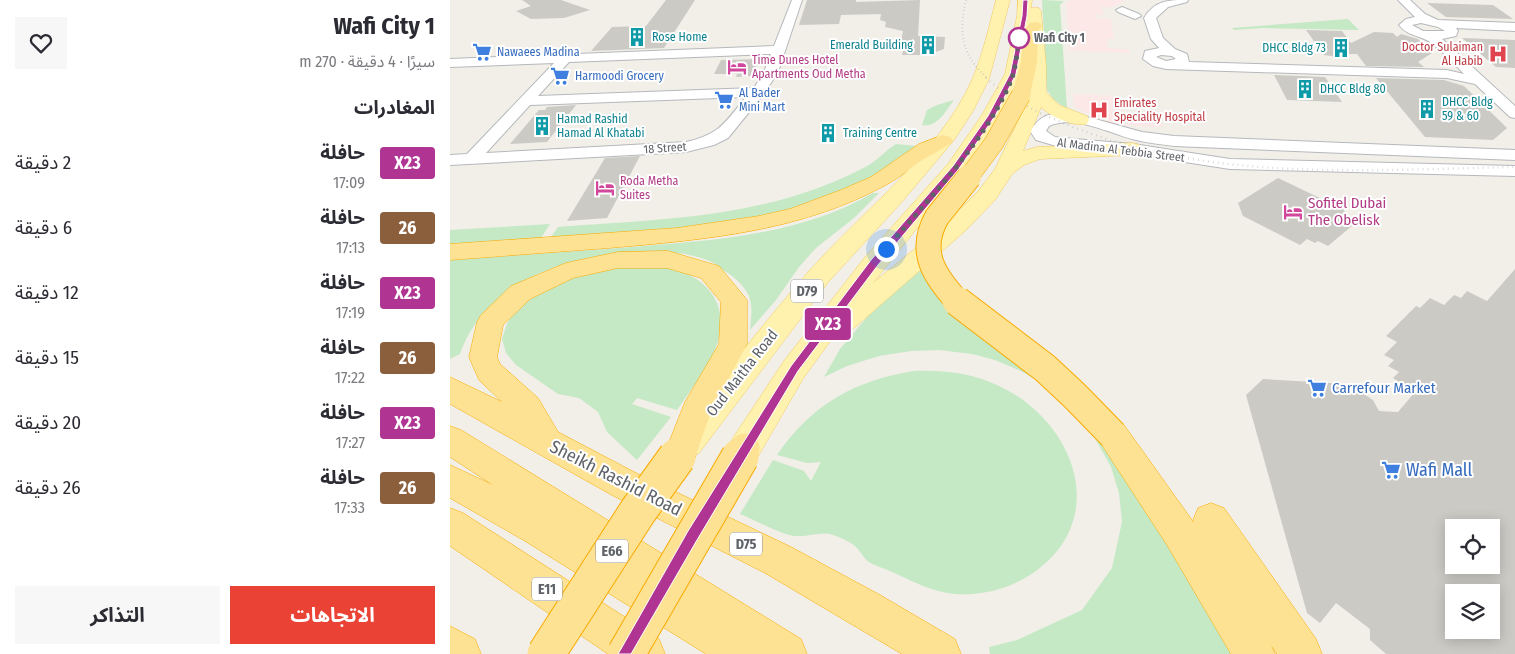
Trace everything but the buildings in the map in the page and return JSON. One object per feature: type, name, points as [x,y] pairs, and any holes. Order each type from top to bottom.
[{"type":"highway","points":[[1028,28],[1031,30],[1029,94],[983,160],[938,216],[930,235],[928,254],[934,270],[944,287],[955,300],[1033,358],[1066,386],[1113,436],[1180,533],[1254,654]]},
{"type":"highway","points":[[450,252],[684,234],[759,223],[815,208],[856,192],[891,173],[926,148],[943,141]]},
{"type":"highway","points":[[547,443],[527,408],[514,393],[491,374],[486,366],[483,358],[482,341],[488,325],[500,310],[517,296],[548,278],[593,264],[624,259],[653,258],[679,261],[711,274],[729,292],[738,314],[733,344],[696,411],[682,450]]},
{"type":"highway","name":"Sheikh Rashid Road","points":[[450,389],[547,443],[778,560],[866,609],[940,654]]},
{"type":"highway","points":[[450,440],[786,654]]},
{"type":"highway","name":"D79","points":[[626,654],[745,448]]},
{"type":"highway","name":"Oud Maitha Road","points":[[546,654],[638,511],[682,450]]},
{"type":"highway","points":[[450,480],[538,529],[744,654]]},
{"type":"highway","points":[[1212,520],[1301,654]]},
{"type":"highway","name":"E11","points":[[450,525],[644,654]]},
{"type":"highway","points":[[450,647],[460,654]]},
{"type":"main road","name":"Oud Maitha Road","points":[[682,450],[820,275],[892,199],[943,141],[964,111],[981,79],[1003,0]]},
{"type":"main road","points":[[1015,0],[1014,23],[1028,28],[1034,0]]},
{"type":"main road","name":"D79","points":[[745,448],[794,369],[874,262],[955,168],[992,116],[1013,74],[1028,28],[1025,0]]},
{"type":"main road","points":[[1029,94],[1053,109],[1080,120]]},
{"type":"main road","points":[[794,369],[875,294],[958,226],[987,195],[1005,170],[1029,117],[1029,94]]},
{"type":"main road","points":[[1005,170],[1017,161],[1036,153],[1133,149]]},
{"type":"street","name":"18 Street","points":[[450,160],[699,145],[722,134],[758,92],[771,72],[797,0]]},
{"type":"street","points":[[1122,10],[1135,21],[1143,6],[1157,0]]},
{"type":"street","points":[[1183,0],[1161,6],[1156,9],[1150,18],[1157,39],[1174,57],[1350,71],[1447,74],[1480,80]]},
{"type":"street","points":[[1392,0],[1408,16],[1410,21]]},
{"type":"street","points":[[1403,0],[1421,16],[1444,28],[1515,28]]},
{"type":"street","points":[[1410,21],[1444,28],[1515,33]]},
{"type":"street","points":[[1410,21],[1406,23],[1406,26],[1436,40],[1515,114]]},
{"type":"street","points":[[1424,34],[1440,36],[1444,28]]},
{"type":"street","points":[[1444,28],[1452,41],[1515,100]]},
{"type":"street","points":[[1146,49],[1174,57],[1207,60],[1438,66],[1460,63]]},
{"type":"street","points":[[450,63],[778,50]]},
{"type":"street","points":[[472,159],[566,58]]},
{"type":"street","points":[[1350,71],[1388,68],[1384,65]]},
{"type":"street","points":[[526,102],[758,92]]},
{"type":"street","name":"Al Madina Al Tebbia Street","points":[[1515,155],[1184,142],[1135,135],[1080,120],[1057,118],[1047,120],[1040,125],[1038,131],[1042,137],[1051,141],[1133,149],[1230,164],[1515,171]]},
{"type":"street","points":[[1451,153],[1462,150],[1515,150]]},
{"type":"shaded area","points":[[1072,0],[1126,0],[1109,8],[1099,6],[1102,7],[1104,15],[1095,15],[1095,18],[1111,19],[1114,39],[1107,39],[1108,48],[1129,49],[1130,53],[1069,51],[1066,3]]},
{"type":"shaded area","name":"Emirates Speciality Hospital","points":[[1073,94],[1118,96],[1121,112],[1160,114],[1163,127],[1111,125],[1074,107]]},
{"type":"green space","points":[[1042,0],[1064,1],[1060,5],[1067,109],[1054,100],[1047,90]]},
{"type":"green space","points":[[1348,19],[1359,30],[1264,28],[1234,30],[1232,28]]},
{"type":"green space","points":[[954,100],[937,121],[933,124],[922,125],[927,110]]},
{"type":"green space","points":[[896,144],[916,146],[869,178],[832,195],[794,208],[754,218],[673,229],[551,237],[558,227],[678,218],[717,213],[795,196],[832,183],[869,165]]},
{"type":"green space","points":[[873,193],[879,193],[854,218],[816,248],[750,330],[751,309],[747,293],[736,279],[712,262],[686,254],[663,252],[611,254],[561,265],[520,284],[500,298],[484,314],[470,332],[460,354],[450,359],[450,260],[652,245],[750,234],[814,219],[844,208]]},
{"type":"green space","points":[[550,224],[541,238],[450,245],[450,230]]},
{"type":"green space","points":[[648,266],[667,268],[682,272],[696,279],[714,297],[719,309],[721,322],[719,337],[710,360],[702,375],[677,410],[637,398],[632,404],[671,417],[637,460],[607,432],[598,412],[579,398],[558,394],[516,365],[506,353],[502,339],[511,316],[532,297],[577,276],[617,267]]},
{"type":"green space","points":[[923,267],[1070,396],[1244,654],[990,654],[989,647],[1017,640],[1082,610],[1112,568],[1122,522],[1119,493],[1111,467],[1088,426],[1045,385],[1021,371],[995,360],[972,354],[939,350],[911,351],[879,356],[847,366],[824,377],[840,349],[867,317]]},
{"type":"green space","points":[[914,371],[958,373],[979,378],[999,386],[1025,401],[1047,422],[1063,445],[1073,471],[1077,497],[1072,524],[1059,549],[1027,577],[997,590],[976,594],[946,593],[921,585],[871,563],[855,546],[836,536],[830,534],[791,535],[740,514],[773,460],[804,471],[811,481],[821,462],[807,463],[777,455],[804,422],[836,398],[854,388],[893,375]]},
{"type":"railway","points":[[966,0],[962,23],[964,43],[972,62],[988,79]]},
{"type":"railway","points":[[986,78],[1003,92],[1061,122],[1115,142],[1171,155],[1227,164],[1342,170],[1515,167]]},
{"type":"bus line","name":"X23","points":[[626,654],[693,536],[794,369],[874,262],[955,168],[992,116],[1013,74],[1024,16],[1025,0]]},
{"type":"place","name":"Rose Home","points":[[637,37]]},
{"type":"place","name":"Wafi City 1","points":[[1019,38]]},
{"type":"place","name":"Emerald Building","points":[[928,45]]},
{"type":"place","name":"DHCC Bldg 73","points":[[1341,48]]},
{"type":"place","name":"Nawaees Madina","points":[[482,52]]},
{"type":"place","name":"Doctor Sulaiman Al Habib","points":[[1498,54]]},
{"type":"place","name":"Time Dunes Hotel Apartments Oud Metha","points":[[737,67]]},
{"type":"place","name":"Harmoodi Grocery","points":[[560,76]]},
{"type":"place","name":"DHCC Bldg 80","points":[[1305,89]]},
{"type":"place","name":"Al Bader Mini Mart","points":[[724,100]]},
{"type":"place","name":"DHCC Bldg 59 & 60","points":[[1427,109]]},
{"type":"place","name":"Emirates Speciality Hospital","points":[[1099,110]]},
{"type":"place","name":"Hamad Rashid Hamad Al Khatabi","points":[[542,126]]},
{"type":"place","name":"Training Centre","points":[[828,133]]},
{"type":"place","name":"Roda Metha Suites","points":[[605,188]]},
{"type":"place","name":"Sofitel Dubai The Obelisk","points":[[1293,212]]},
{"type":"place","name":"Carrefour Market","points":[[1317,388]]},
{"type":"place","name":"Wafi Mall","points":[[1391,470]]},
{"type":"route","points":[[886,249],[955,168],[992,116],[1010,83],[1019,38]]}]
